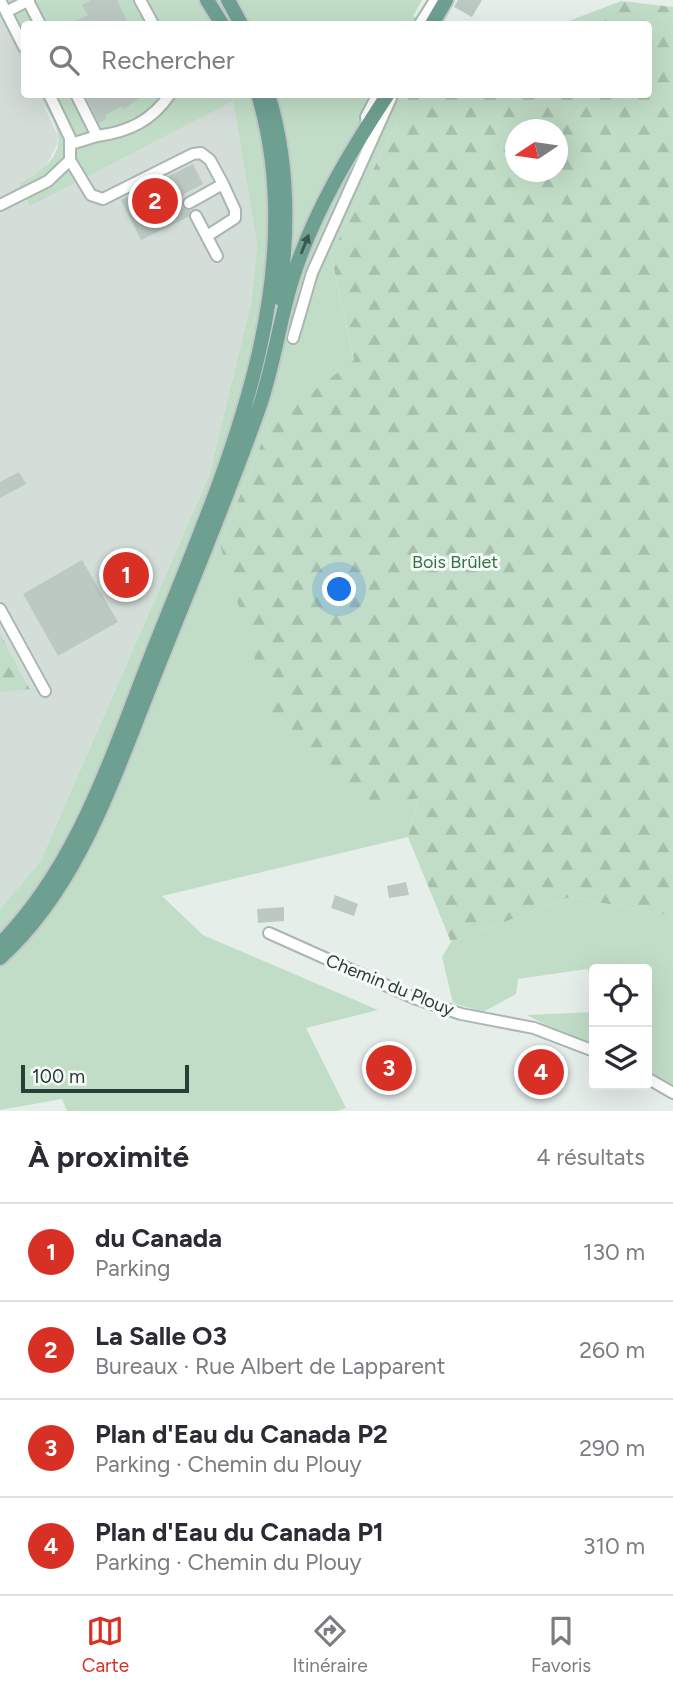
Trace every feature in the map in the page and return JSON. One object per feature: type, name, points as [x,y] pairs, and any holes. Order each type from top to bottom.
[{"type":"main road","points":[[207,0],[220,21]]},
{"type":"main road","points":[[217,0],[228,21]]},
{"type":"main road","points":[[228,0],[239,21]]},
{"type":"main road","points":[[434,21],[446,0]]},
{"type":"main road","points":[[0,944],[50,883],[87,814],[238,429],[262,329],[275,234],[274,184],[261,98]]},
{"type":"main road","points":[[243,449],[270,347],[285,248],[283,164],[262,98]]},
{"type":"main road","points":[[0,958],[29,928],[59,887],[94,822],[268,382],[298,264],[328,193],[371,130],[389,98]]},
{"type":"street","points":[[0,0],[21,41]]},
{"type":"street","points":[[6,12],[29,0],[39,21]]},
{"type":"street","points":[[140,0],[151,21]]},
{"type":"street","points":[[422,21],[435,0]]},
{"type":"street","points":[[51,98],[71,144],[70,160],[91,195],[98,199],[107,198],[197,153],[207,157],[235,210],[235,218],[206,236]]},
{"type":"street","points":[[78,98],[97,136]]},
{"type":"street","points":[[71,144],[139,125],[158,110],[167,98]]},
{"type":"street","points":[[293,338],[312,273],[371,130],[366,117],[376,98]]},
{"type":"street","points":[[0,205],[56,176],[70,160]]},
{"type":"street","points":[[189,203],[223,184]]},
{"type":"street","points":[[196,216],[217,256]]},
{"type":"street","points":[[0,609],[45,691]]},
{"type":"street","name":"Chemin du Plouy","points":[[269,933],[414,998],[461,1014],[534,1028],[589,1049]]},
{"type":"street","points":[[652,1081],[673,1093]]},
{"type":"shaded area","points":[[0,16],[21,60],[21,98],[40,98],[58,136],[57,145],[42,173],[104,168],[68,98],[233,101],[257,245],[251,303],[209,476],[40,862],[0,909],[0,692],[30,688],[0,633]]},
{"type":"green space","points":[[0,0],[422,0],[413,16],[423,21],[21,21],[21,60],[0,16]]},
{"type":"green space","name":"Bois Brûlet","points":[[621,1],[673,7],[673,916],[570,897],[451,942],[408,837],[419,798],[375,804],[272,715],[220,545],[269,425],[354,360],[331,255],[409,98],[652,98],[652,21],[569,21]]},
{"type":"green space","points":[[41,98],[409,98],[331,255],[354,361],[269,425],[220,545],[236,593],[419,797],[408,837],[162,896],[203,935],[378,1010],[306,1028],[346,1108],[338,1111],[67,1111],[62,1099],[0,1110],[0,909],[40,862],[209,476],[251,303],[257,245],[233,101],[30,206],[19,184],[52,159],[58,144],[55,125]]},
{"type":"green space","points":[[0,633],[30,689],[0,692]]},
{"type":"green space","points":[[570,897],[673,916],[673,1092],[652,1081],[652,964],[589,964],[589,973],[587,969],[518,979],[516,994],[483,1012],[453,1003],[442,957],[451,942]]},
{"type":"green space","points":[[589,1012],[589,1047],[527,1015]]},
{"type":"building","points":[[91,0],[117,0],[127,21],[75,21],[88,15],[82,5]]},
{"type":"building","points":[[458,0],[482,0],[472,17],[454,7]]},
{"type":"building","points":[[87,98],[139,98],[124,109],[122,106],[105,115],[106,119],[99,123]]},
{"type":"building","points":[[193,164],[203,184],[184,194],[181,204],[184,209],[191,211],[188,217],[141,240],[121,200]]},
{"type":"building","points":[[19,472],[26,484],[0,498],[0,482]]},
{"type":"building","points":[[82,560],[118,622],[58,656],[23,594]]},
{"type":"building","points":[[406,882],[409,895],[389,898],[387,886]]},
{"type":"building","points":[[335,895],[358,904],[354,916],[331,908]]},
{"type":"building","points":[[284,907],[284,921],[258,923],[257,909]]},
{"type":"place","name":"La Salle O3","points":[[155,201]]},
{"type":"place","name":"du Canada","points":[[126,575]]},
{"type":"place","name":"Plan d'Eau du Canada P2","points":[[389,1068]]},
{"type":"place","name":"Plan d'Eau du Canada P1","points":[[541,1072]]}]
